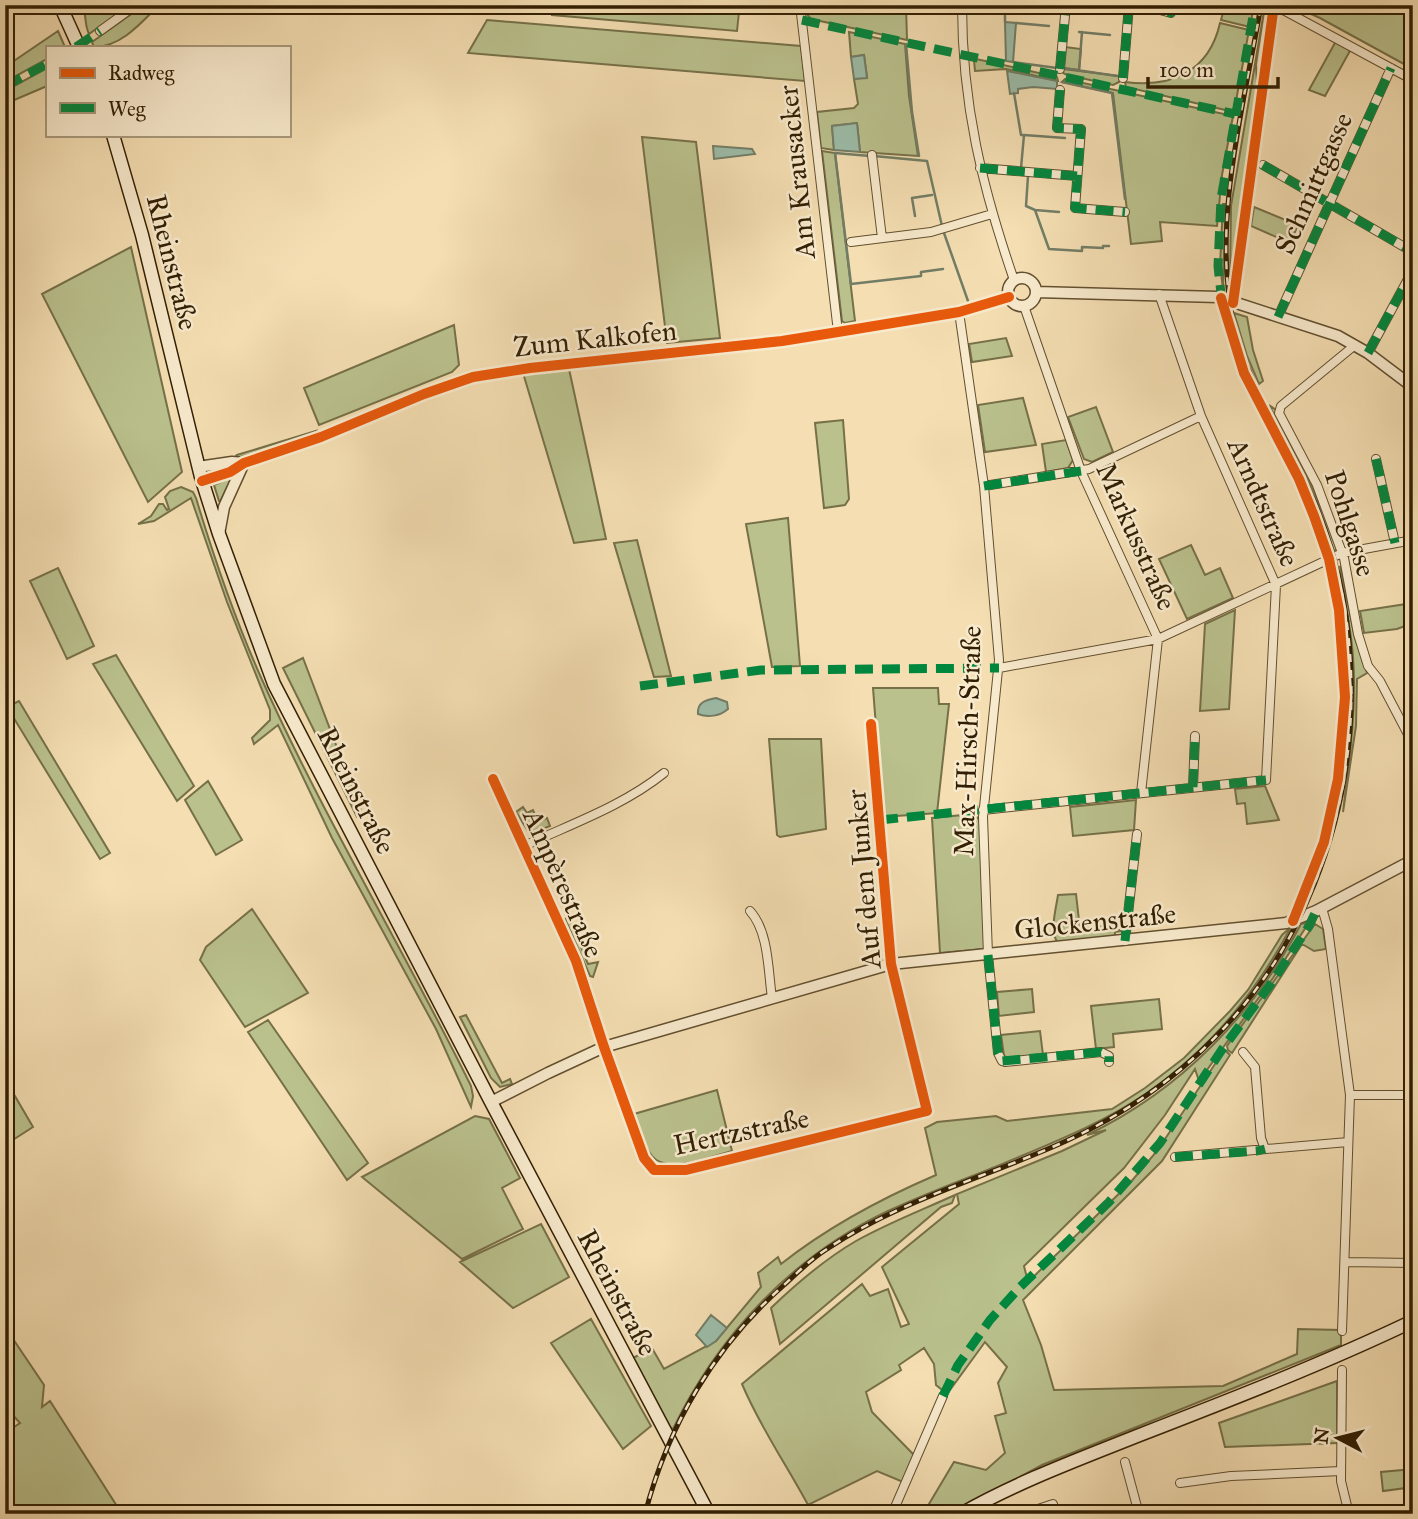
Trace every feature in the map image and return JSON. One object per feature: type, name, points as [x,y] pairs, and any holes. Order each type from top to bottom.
[{"type":"main road","points":[[60,5],[79,46]]},
{"type":"main road","name":"Rheinstraße","points":[[113,136],[142,235],[202,481],[274,684],[709,1514]]},
{"type":"main road","points":[[961,1514],[1048,1472],[1292,1375],[1413,1321]]},
{"type":"street","points":[[100,31],[136,5]]},
{"type":"street","name":"Am Krausacker","points":[[800,5],[838,332]]},
{"type":"street","points":[[962,5],[968,104],[980,168],[1014,279]]},
{"type":"street","points":[[1060,69],[1066,5]]},
{"type":"street","points":[[1123,78],[1129,5]]},
{"type":"street","points":[[1142,5],[1171,13],[1173,5]]},
{"type":"street","points":[[1233,303],[1274,5],[1413,80]]},
{"type":"street","name":"Schmittgasse","points":[[1278,317],[1391,68]]},
{"type":"street","points":[[1060,90],[1056,128],[1081,129],[1075,208],[1125,212]]},
{"type":"street","points":[[872,155],[881,238]]},
{"type":"street","points":[[1262,166],[1413,252]]},
{"type":"street","points":[[980,168],[1077,176]]},
{"type":"street","points":[[851,242],[931,232],[992,214]]},
{"type":"street","points":[[1368,353],[1413,270]]},
{"type":"street","points":[[1014,279],[1028,279],[1036,292]]},
{"type":"street","points":[[1014,279],[1008,287],[1009,297],[1015,304],[1024,306],[1033,301],[1036,292]]},
{"type":"street","points":[[1036,292],[1218,297],[1338,336],[1368,353],[1413,387]]},
{"type":"street","name":"Arndtstraße","points":[[1159,294],[1201,416],[1276,585],[1266,779],[1193,787]]},
{"type":"street","name":"Zum Kalkofen","points":[[202,481],[473,377],[521,369],[782,341],[959,312],[1009,297]]},
{"type":"street","name":"Markusstraße","points":[[1024,306],[1081,471],[1158,639],[1141,793]]},
{"type":"street","name":"Max-Hirsch-Straße","points":[[959,312],[984,486],[999,668],[983,810],[988,955],[999,1053],[1002,1061],[1101,1052],[1109,1056],[1110,1062]]},
{"type":"street","name":"Pohlgasse","points":[[1355,345],[1281,406],[1279,411],[1317,485],[1342,553],[1358,634],[1368,666],[1386,692],[1413,744]]},
{"type":"street","points":[[984,486],[1081,471],[1201,416]]},
{"type":"street","points":[[1376,459],[1395,543]]},
{"type":"street","points":[[219,534],[224,507],[244,463]]},
{"type":"street","name":"Zum Kalkofen","points":[[198,467],[244,463]]},
{"type":"street","points":[[999,668],[1158,639],[1342,553],[1413,540]]},
{"type":"street","name":"Auf dem Junker","points":[[871,724],[891,964],[927,1111]]},
{"type":"street","points":[[983,810],[1193,787],[1195,736]]},
{"type":"street","name":"Ampèrestraße","points":[[524,846],[628,798],[645,789],[664,773]]},
{"type":"street","name":"Ampèrestraße","points":[[492,779],[576,961],[604,1047]]},
{"type":"street","points":[[1125,941],[1137,834]]},
{"type":"street","name":"Glockenstraße","points":[[491,1102],[604,1047],[891,964],[1286,923],[1322,908],[1413,860]]},
{"type":"street","points":[[1322,908],[1328,929],[1350,1095],[1342,1331]]},
{"type":"street","points":[[750,911],[758,920],[762,933],[772,998]]},
{"type":"street","name":"Hertzstraße","points":[[604,1047],[644,1158],[654,1170],[659,1171],[686,1170],[927,1111]]},
{"type":"street","points":[[1243,1052],[1255,1067],[1261,1138],[1265,1149]]},
{"type":"street","points":[[1350,1095],[1413,1095]]},
{"type":"street","points":[[1175,1157],[1349,1142]]},
{"type":"street","points":[[1346,1262],[1413,1264]]},
{"type":"street","points":[[1342,1370],[1341,1471],[1349,1514]]},
{"type":"street","points":[[891,1514],[943,1396]]},
{"type":"street","points":[[1125,1462],[1139,1514]]},
{"type":"street","points":[[1180,1483],[1231,1476],[1341,1471]]},
{"type":"street","points":[[1023,1514],[1053,1504]]},
{"type":"green space","points":[[82,5],[93,10],[104,5],[130,5],[89,34]]},
{"type":"green space","points":[[144,5],[159,5],[138,26],[113,43],[94,46],[92,42]]},
{"type":"green space","points":[[553,5],[744,5],[739,12],[737,31],[552,15]]},
{"type":"green space","points":[[804,5],[906,5],[907,40],[811,19],[805,12]]},
{"type":"green space","points":[[1225,5],[1254,5],[1250,27],[1221,20]]},
{"type":"green space","points":[[1265,5],[1256,64],[1259,84],[1230,279],[1231,206]]},
{"type":"green space","points":[[1291,5],[1413,5],[1413,69],[1320,18]]},
{"type":"green space","points":[[487,20],[801,46],[805,81],[468,53]]},
{"type":"green space","points":[[1220,23],[1249,30],[1234,112],[1126,87],[1125,82],[1158,82],[1186,73],[1207,54]]},
{"type":"green space","points":[[58,31],[65,46],[46,46],[46,60],[5,82],[5,67]]},
{"type":"green space","points":[[849,32],[905,44],[918,156],[860,152],[857,123],[832,126],[834,150],[821,148],[817,112],[854,108],[858,104],[854,79],[867,77],[864,55],[851,57]]},
{"type":"green space","points":[[1336,41],[1351,49],[1325,96],[1309,90]]},
{"type":"green space","points":[[1065,47],[1081,49],[1079,70],[1063,68]]},
{"type":"green space","points":[[976,59],[1057,77],[1058,81],[1006,69],[975,71]]},
{"type":"green space","points":[[46,69],[46,86],[5,104],[5,91]]},
{"type":"green space","points":[[1063,69],[1120,76],[1119,82],[1113,85],[1067,75],[1063,73]]},
{"type":"green space","points":[[1065,79],[1233,116],[1222,175],[1217,226],[1160,222],[1162,241],[1131,244],[1113,93],[1062,82]]},
{"type":"green space","points":[[642,137],[696,142],[720,338],[667,343]]},
{"type":"green space","points":[[822,151],[835,153],[855,321],[845,323],[842,321]]},
{"type":"green space","points":[[1223,204],[1226,204],[1223,288],[1220,266]]},
{"type":"green space","points":[[1254,207],[1298,225],[1290,243],[1251,226]]},
{"type":"green space","points":[[131,247],[182,472],[148,502],[42,294]]},
{"type":"green space","points":[[1234,313],[1247,317],[1253,350],[1263,381],[1259,384],[1247,356]]},
{"type":"green space","points":[[454,325],[459,365],[452,372],[319,425],[304,388]]},
{"type":"green space","points":[[1006,338],[1012,356],[972,362],[969,344]]},
{"type":"green space","points":[[569,369],[606,539],[574,543],[523,373]]},
{"type":"green space","points":[[1023,398],[1036,445],[985,452],[978,405]]},
{"type":"green space","points":[[1269,405],[1276,410],[1306,467],[1339,549],[1334,551],[1314,492]]},
{"type":"green space","points":[[1096,407],[1113,452],[1092,462],[1084,459],[1068,417]]},
{"type":"green space","points":[[843,420],[849,499],[845,505],[824,508],[815,423]]},
{"type":"green space","points":[[316,431],[283,445],[233,459],[237,455]]},
{"type":"green space","points":[[1066,440],[1073,460],[1068,468],[1046,472],[1042,444]]},
{"type":"green space","points":[[232,477],[220,502],[214,485]]},
{"type":"green space","points":[[181,487],[193,492],[196,498],[225,587],[259,673],[309,778],[471,1086],[471,1107],[436,1029],[332,838],[278,725],[254,744],[252,738],[270,720],[270,710],[227,602],[191,498],[154,521],[138,524],[151,516],[159,504],[169,509],[165,497],[170,491]]},
{"type":"green space","points":[[788,518],[800,666],[772,667],[746,524]]},
{"type":"green space","points":[[637,540],[671,676],[654,677],[614,543]]},
{"type":"green space","points":[[1191,545],[1205,575],[1220,568],[1233,598],[1187,619],[1159,559]]},
{"type":"green space","points":[[1340,566],[1355,638],[1367,673],[1357,679],[1356,726],[1343,812],[1352,735],[1354,676],[1351,634]]},
{"type":"green space","points":[[58,568],[94,646],[67,659],[30,581]]},
{"type":"green space","points":[[1413,603],[1413,623],[1397,629],[1364,633],[1360,611]]},
{"type":"green space","points":[[1235,610],[1229,709],[1200,711],[1205,624]]},
{"type":"green space","points":[[116,655],[194,786],[177,801],[93,664]]},
{"type":"green space","points":[[303,658],[363,816],[357,817],[283,668]]},
{"type":"green space","points":[[873,688],[938,688],[939,704],[949,704],[937,813],[883,817]]},
{"type":"green space","points":[[19,701],[110,853],[100,859],[7,707]]},
{"type":"green space","points":[[769,739],[821,739],[826,829],[780,837],[777,835]]},
{"type":"green space","points":[[208,781],[242,840],[216,855],[185,800]]},
{"type":"green space","points":[[1265,786],[1279,820],[1247,824],[1245,803],[1237,804],[1235,789]]},
{"type":"green space","points":[[1136,800],[1134,830],[1073,836],[1070,807]]},
{"type":"green space","points":[[523,807],[527,813],[533,810],[538,822],[547,818],[550,826],[533,833],[528,831],[516,812]]},
{"type":"green space","points":[[973,814],[980,820],[985,949],[940,953],[932,818]]},
{"type":"green space","points":[[1076,894],[1080,929],[1117,924],[1117,929],[1121,931],[1115,932],[1115,935],[1119,936],[1058,943],[1054,927],[1058,895]]},
{"type":"green space","points":[[252,909],[308,993],[245,1027],[200,960],[206,947]]},
{"type":"green space","points":[[575,915],[570,919],[588,964],[598,962],[593,977],[590,976],[565,919]]},
{"type":"green space","points":[[1305,923],[1306,927],[1273,978],[1199,1081],[1195,1069],[1165,1115],[1124,1168],[1024,1266],[1028,1282],[1130,1183],[1157,1151],[1226,1051],[1230,1055],[1162,1161],[1023,1300],[1041,1345],[1054,1390],[1223,1386],[1297,1354],[1298,1329],[1341,1330],[1341,1345],[1042,1465],[950,1514],[923,1514],[954,1462],[986,1470],[1005,1453],[995,1416],[1006,1413],[998,1383],[1007,1367],[985,1342],[947,1394],[936,1385],[934,1364],[924,1348],[899,1365],[901,1370],[866,1392],[872,1412],[914,1455],[903,1482],[877,1471],[808,1505],[742,1384],[862,1284],[870,1296],[888,1289],[901,1327],[909,1324],[882,1267],[959,1204],[957,1194],[1106,1130],[1087,1135],[1153,1096],[1183,1072],[1237,1019],[1261,989],[1301,924]]},
{"type":"green space","points":[[1315,924],[1323,929],[1326,949],[1314,951],[1302,944],[1232,1053],[1227,1046]]},
{"type":"green space","points":[[1291,927],[1262,975],[1229,1019],[1191,1058],[1147,1093],[1073,1134],[888,1211],[853,1229],[790,1275],[736,1331],[691,1394],[673,1429],[670,1427],[633,1358],[652,1348],[664,1369],[716,1341],[761,1287],[758,1273],[778,1257],[781,1264],[856,1214],[936,1175],[925,1128],[937,1122],[996,1116],[1007,1121],[1112,1109],[1145,1088],[1184,1058],[1230,1011],[1248,990],[1282,935]]},
{"type":"green space","points":[[1032,989],[1034,1012],[999,1016],[997,992]]},
{"type":"green space","points":[[1159,999],[1162,1029],[1113,1034],[1114,1047],[1096,1049],[1091,1006]]},
{"type":"green space","points":[[466,1015],[502,1083],[510,1079],[512,1084],[500,1087],[491,1078],[460,1017]]},
{"type":"green space","points":[[268,1020],[368,1163],[347,1180],[248,1032]]},
{"type":"green space","points":[[1040,1031],[1043,1055],[1008,1058],[1004,1056],[1001,1035]]},
{"type":"green space","points":[[5,1079],[33,1127],[5,1145]]},
{"type":"green space","points":[[717,1090],[732,1151],[679,1164],[668,1164],[652,1156],[634,1114]]},
{"type":"green space","points":[[475,1116],[489,1119],[520,1178],[502,1188],[523,1229],[462,1259],[362,1177]]},
{"type":"green space","points":[[955,1195],[952,1203],[941,1207],[780,1344],[771,1308],[801,1281],[856,1241]]},
{"type":"green space","points":[[541,1224],[569,1277],[513,1308],[460,1262]]},
{"type":"green space","points":[[591,1319],[651,1426],[623,1449],[551,1343]]},
{"type":"green space","points":[[5,1327],[44,1385],[42,1407],[50,1401],[122,1514],[5,1514],[5,1429],[8,1431],[20,1423],[11,1413],[5,1418]]},
{"type":"green space","points":[[1337,1381],[1337,1443],[1225,1447],[1219,1423]]},
{"type":"green space","points":[[1413,1469],[1413,1487],[1383,1491],[1381,1472]]},
{"type":"shaded area","points":[[1005,22],[1016,23],[1013,62],[1006,61]]},
{"type":"shaded area","points":[[864,55],[867,78],[854,79],[851,57]]},
{"type":"shaded area","points":[[1007,71],[1057,81],[1057,89],[1033,87],[1018,89],[1018,93],[1010,94]]},
{"type":"shaded area","points":[[857,123],[860,152],[834,150],[832,126]]},
{"type":"shaded area","points":[[713,146],[752,149],[755,154],[714,159]]},
{"type":"shaded area","points":[[716,698],[727,702],[728,709],[714,716],[698,714],[701,704]]},
{"type":"shaded area","points":[[711,1315],[727,1328],[707,1347],[696,1335]]},
{"type":"waterway","points":[[1005,5],[1005,22]]},
{"type":"waterway","points":[[1016,23],[1049,26]]},
{"type":"waterway","points":[[1079,32],[1110,35]]},
{"type":"waterway","points":[[1079,71],[1082,32]]},
{"type":"waterway","points":[[906,44],[919,156]]},
{"type":"waterway","points":[[1013,62],[1057,68]]},
{"type":"waterway","points":[[1063,68],[1117,76]]},
{"type":"waterway","points":[[1062,82],[1112,93],[1125,199]]},
{"type":"waterway","points":[[1014,93],[1021,135],[1024,135],[1021,168]]},
{"type":"waterway","points":[[1024,135],[1065,138]]},
{"type":"waterway","points":[[870,156],[835,153],[851,284],[921,276],[921,272],[943,269]]},
{"type":"waterway","points":[[874,156],[927,161],[942,226]]},
{"type":"waterway","points":[[1028,176],[1026,206],[1035,210],[1059,212]]},
{"type":"waterway","points":[[915,216],[912,198],[932,195]]},
{"type":"waterway","points":[[1035,210],[1049,249],[1082,251],[1082,247],[1109,246]]},
{"type":"waterway","points":[[944,233],[968,301]]},
{"type":"railway","points":[[645,1514],[667,1449],[697,1389],[736,1334],[784,1285],[821,1253],[855,1232],[914,1203],[1036,1154],[1108,1120],[1182,1068],[1216,1037],[1272,967],[1295,927],[1314,885],[1330,838],[1342,789],[1349,739],[1349,638],[1341,588],[1328,539],[1310,492],[1247,365],[1233,321],[1227,282],[1228,203],[1239,122],[1261,5]]},
{"type":"marked path","points":[[1060,69],[1066,5]]},
{"type":"marked path","points":[[1123,78],[1129,5]]},
{"type":"marked path","points":[[1142,5],[1171,13],[1173,5]]},
{"type":"marked path","points":[[1222,303],[1218,266],[1221,199],[1255,5]]},
{"type":"marked path","points":[[802,20],[1235,114]]},
{"type":"marked path","points":[[78,46],[100,31]]},
{"type":"marked path","points":[[5,86],[46,65]]},
{"type":"marked path","points":[[1278,317],[1391,68]]},
{"type":"marked path","points":[[1060,90],[1057,128],[1081,129],[1075,208],[1125,212]]},
{"type":"marked path","points":[[1263,165],[1413,252]]},
{"type":"marked path","points":[[980,168],[1077,176]]},
{"type":"marked path","points":[[1368,353],[1413,270]]},
{"type":"marked path","points":[[1376,459],[1395,543]]},
{"type":"marked path","points":[[984,486],[1081,471]]},
{"type":"marked path","points":[[640,686],[761,670],[999,668]]},
{"type":"marked path","points":[[1193,787],[1195,736]]},
{"type":"marked path","points":[[880,820],[1266,780]]},
{"type":"marked path","points":[[1125,941],[1137,834]]},
{"type":"marked path","points":[[943,1396],[958,1365],[990,1320],[1020,1287],[1109,1202],[1160,1143],[1223,1048],[1270,985],[1316,911]]},
{"type":"marked path","points":[[988,955],[998,1053],[1002,1061],[1101,1052],[1109,1056],[1109,1062]]},
{"type":"marked path","points":[[1175,1157],[1265,1149]]},
{"type":"cycle path","points":[[1233,303],[1274,5]]},
{"type":"cycle path","points":[[202,481],[473,377],[530,368],[782,341],[959,312],[1009,297]]},
{"type":"cycle path","points":[[1221,298],[1244,373],[1299,479],[1314,516],[1329,559],[1339,610],[1345,697],[1338,779],[1324,842],[1293,921]]},
{"type":"cycle path","points":[[493,779],[576,961],[644,1158],[654,1170],[686,1170],[927,1111],[891,964],[871,724]]}]
